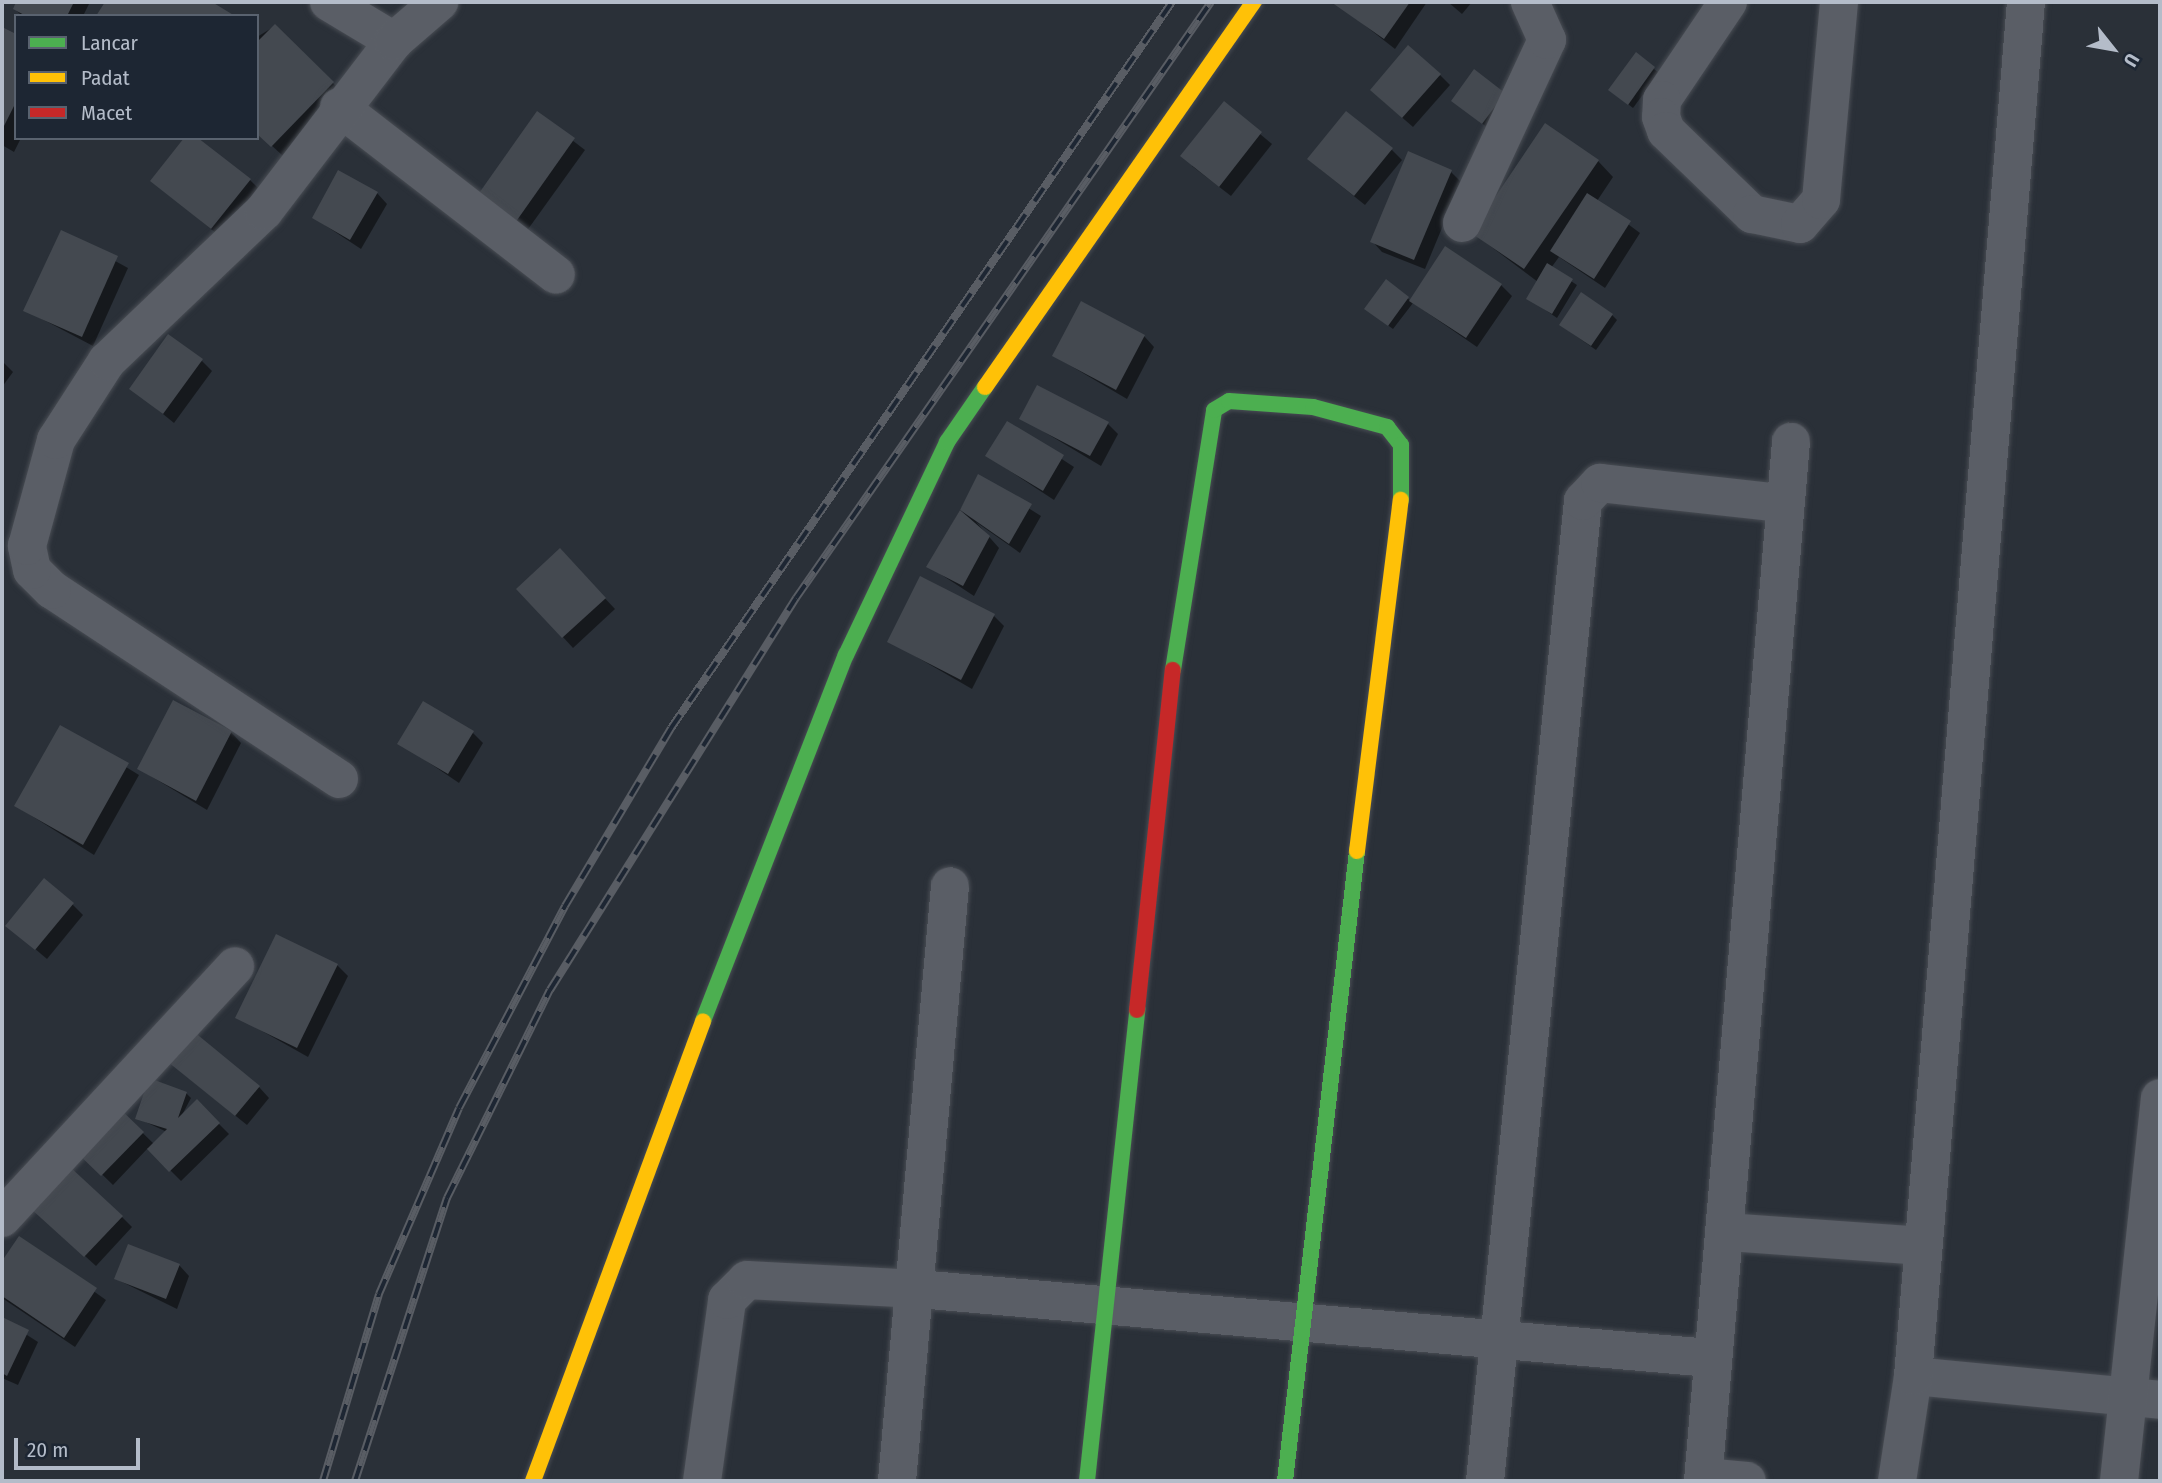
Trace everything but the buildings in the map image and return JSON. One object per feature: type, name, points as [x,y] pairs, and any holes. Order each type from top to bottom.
[{"type":"street","points":[[329,2],[394,41]]},
{"type":"street","points":[[339,779],[52,590],[32,570],[27,546],[56,440],[107,361],[264,211],[339,107],[394,41],[439,2]]},
{"type":"street","points":[[533,1481],[658,1137],[846,655],[947,442],[1254,2]]},
{"type":"street","points":[[1462,223],[1547,40],[1530,2]]},
{"type":"street","points":[[1728,2],[1662,100],[1661,117],[1666,131],[1752,214],[1800,224],[1821,200],[1839,2]]},
{"type":"street","points":[[1897,1481],[1913,1376],[2026,2]]},
{"type":"street","points":[[339,107],[556,275]]},
{"type":"street","points":[[1087,1481],[1104,1307],[1200,468],[1214,410],[1229,401],[1313,407],[1387,427],[1401,445],[1403,486],[1298,1325],[1285,1481]]},
{"type":"street","points":[[1747,1481],[1704,1479],[1710,1358],[1727,1232],[1782,503],[1791,442]]},
{"type":"street","points":[[1485,1481],[1583,501],[1600,483],[1782,503]]},
{"type":"street","points":[[897,1481],[918,1289],[950,886]]},
{"type":"street","points":[[2,1218],[234,966]]},
{"type":"street","points":[[2119,1481],[2144,1399],[2160,1098]]},
{"type":"street","points":[[1727,1232],[1922,1247]]},
{"type":"street","points":[[702,1481],[727,1300],[736,1288],[747,1280],[918,1289],[1298,1325],[1710,1358]]},
{"type":"street","points":[[1913,1376],[2144,1399]]},
{"type":"railway","points":[[323,1481],[379,1294],[459,1108],[565,906],[671,728],[1172,2]]},
{"type":"railway","points":[[355,1481],[447,1198],[550,990],[796,598],[1211,2]]},
{"type":"traffic: fast","points":[[703,1021],[846,655],[947,442],[985,387]]},
{"type":"traffic: fast","points":[[1173,670],[1214,410],[1229,401],[1313,407],[1387,427],[1401,445],[1401,500]]},
{"type":"traffic: fast","points":[[1285,1481],[1357,851]]},
{"type":"traffic: fast","points":[[1087,1481],[1137,1010]]},
{"type":"traffic: slow","points":[[985,387],[1254,2]]},
{"type":"traffic: slow","points":[[1357,851],[1401,500]]},
{"type":"traffic: slow","points":[[533,1481],[703,1021]]},
{"type":"traffic: jam","points":[[1137,1010],[1173,670]]}]
